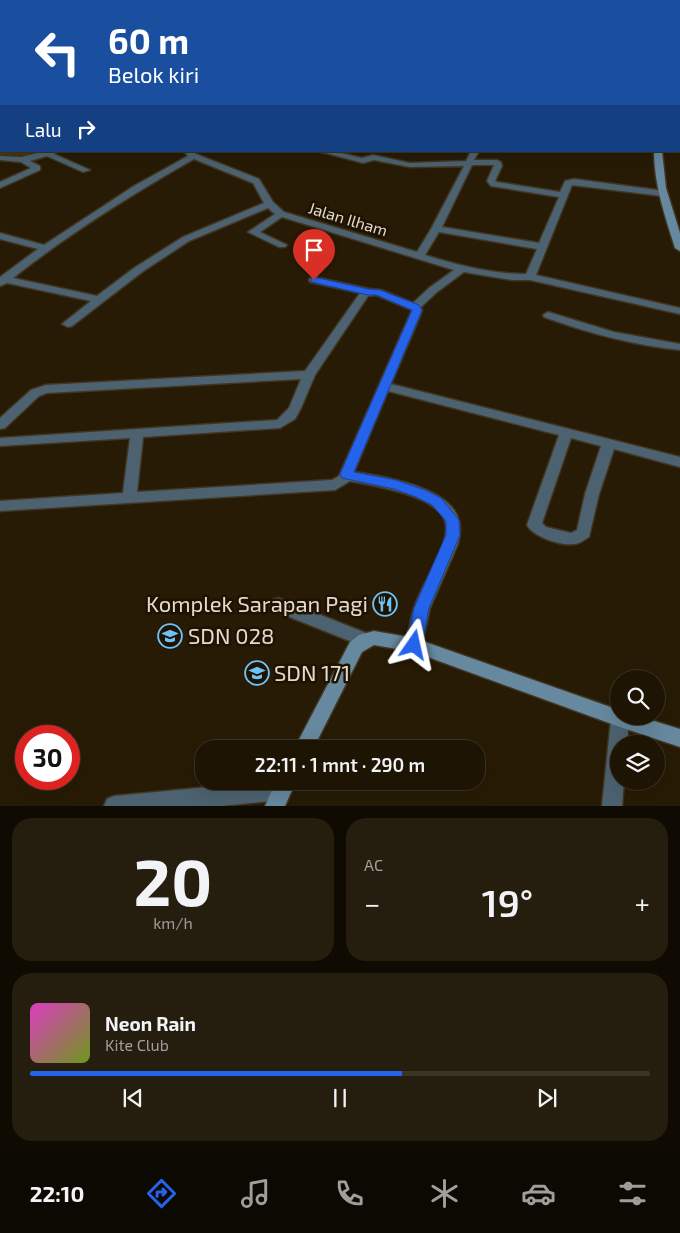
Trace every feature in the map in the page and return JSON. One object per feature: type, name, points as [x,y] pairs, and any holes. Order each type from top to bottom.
[{"type":"main road","points":[[658,152],[658,168],[662,193],[678,233],[680,248]]},
{"type":"main road","points":[[308,740],[356,647],[365,640],[383,639],[414,645],[610,715]]},
{"type":"main road","points":[[639,725],[680,738]]},
{"type":"street","points":[[178,0],[186,0]]},
{"type":"street","points":[[24,161],[51,152],[86,170]]},
{"type":"street","points":[[326,152],[363,162],[373,158],[410,165],[469,162],[498,163],[491,181],[494,184],[564,195]]},
{"type":"street","points":[[419,256],[436,230],[474,152]]},
{"type":"street","name":"Jalan Ilham","points":[[2,281],[45,248],[191,154],[256,181],[269,204],[281,214],[462,269],[512,277],[530,277],[680,311]]},
{"type":"street","points":[[0,158],[24,161],[37,168],[0,185]]},
{"type":"street","points":[[530,277],[568,183],[574,182],[662,193]]},
{"type":"street","points":[[68,324],[138,270],[186,239],[269,204]]},
{"type":"street","points":[[281,214],[253,232],[282,245]]},
{"type":"street","points":[[436,230],[543,246]]},
{"type":"street","points":[[0,236],[45,248]]},
{"type":"street","points":[[415,307],[433,290],[462,269]]},
{"type":"street","points":[[314,280],[368,292],[377,292],[415,307]]},
{"type":"street","points":[[2,281],[99,300]]},
{"type":"street","points":[[0,442],[280,424],[290,416],[309,375],[365,293],[368,292]]},
{"type":"street","points":[[0,506],[335,485],[344,479],[415,316],[417,310],[415,307]]},
{"type":"street","points":[[548,315],[584,328],[621,338],[680,347]]},
{"type":"street","points":[[0,425],[35,393],[46,389],[309,375]]},
{"type":"street","points":[[385,387],[404,390],[680,462]]},
{"type":"street","points":[[566,432],[534,525],[542,532],[573,539],[584,533],[592,494],[609,443]]},
{"type":"street","points":[[129,499],[137,434]]},
{"type":"street","points":[[346,474],[396,485],[421,494],[437,502],[453,520],[453,535],[422,608],[414,645]]},
{"type":"street","points":[[278,605],[365,640]]},
{"type":"street","points":[[612,806],[619,725]]},
{"type":"street","points":[[114,806],[280,792]]},
{"type":"shaded area","points":[[0,152],[32,152],[18,159],[0,156]]},
{"type":"place","name":"Komplek Sarapan Pagi","points":[[385,604]]},
{"type":"place","name":"SDN 028","points":[[170,636]]},
{"type":"place","name":"SDN 171","points":[[257,673]]},
{"type":"route","points":[[314,280],[368,292],[377,292],[415,307],[417,310],[346,474],[396,485],[421,494],[437,502],[453,520],[453,535],[422,608],[414,645]]}]
